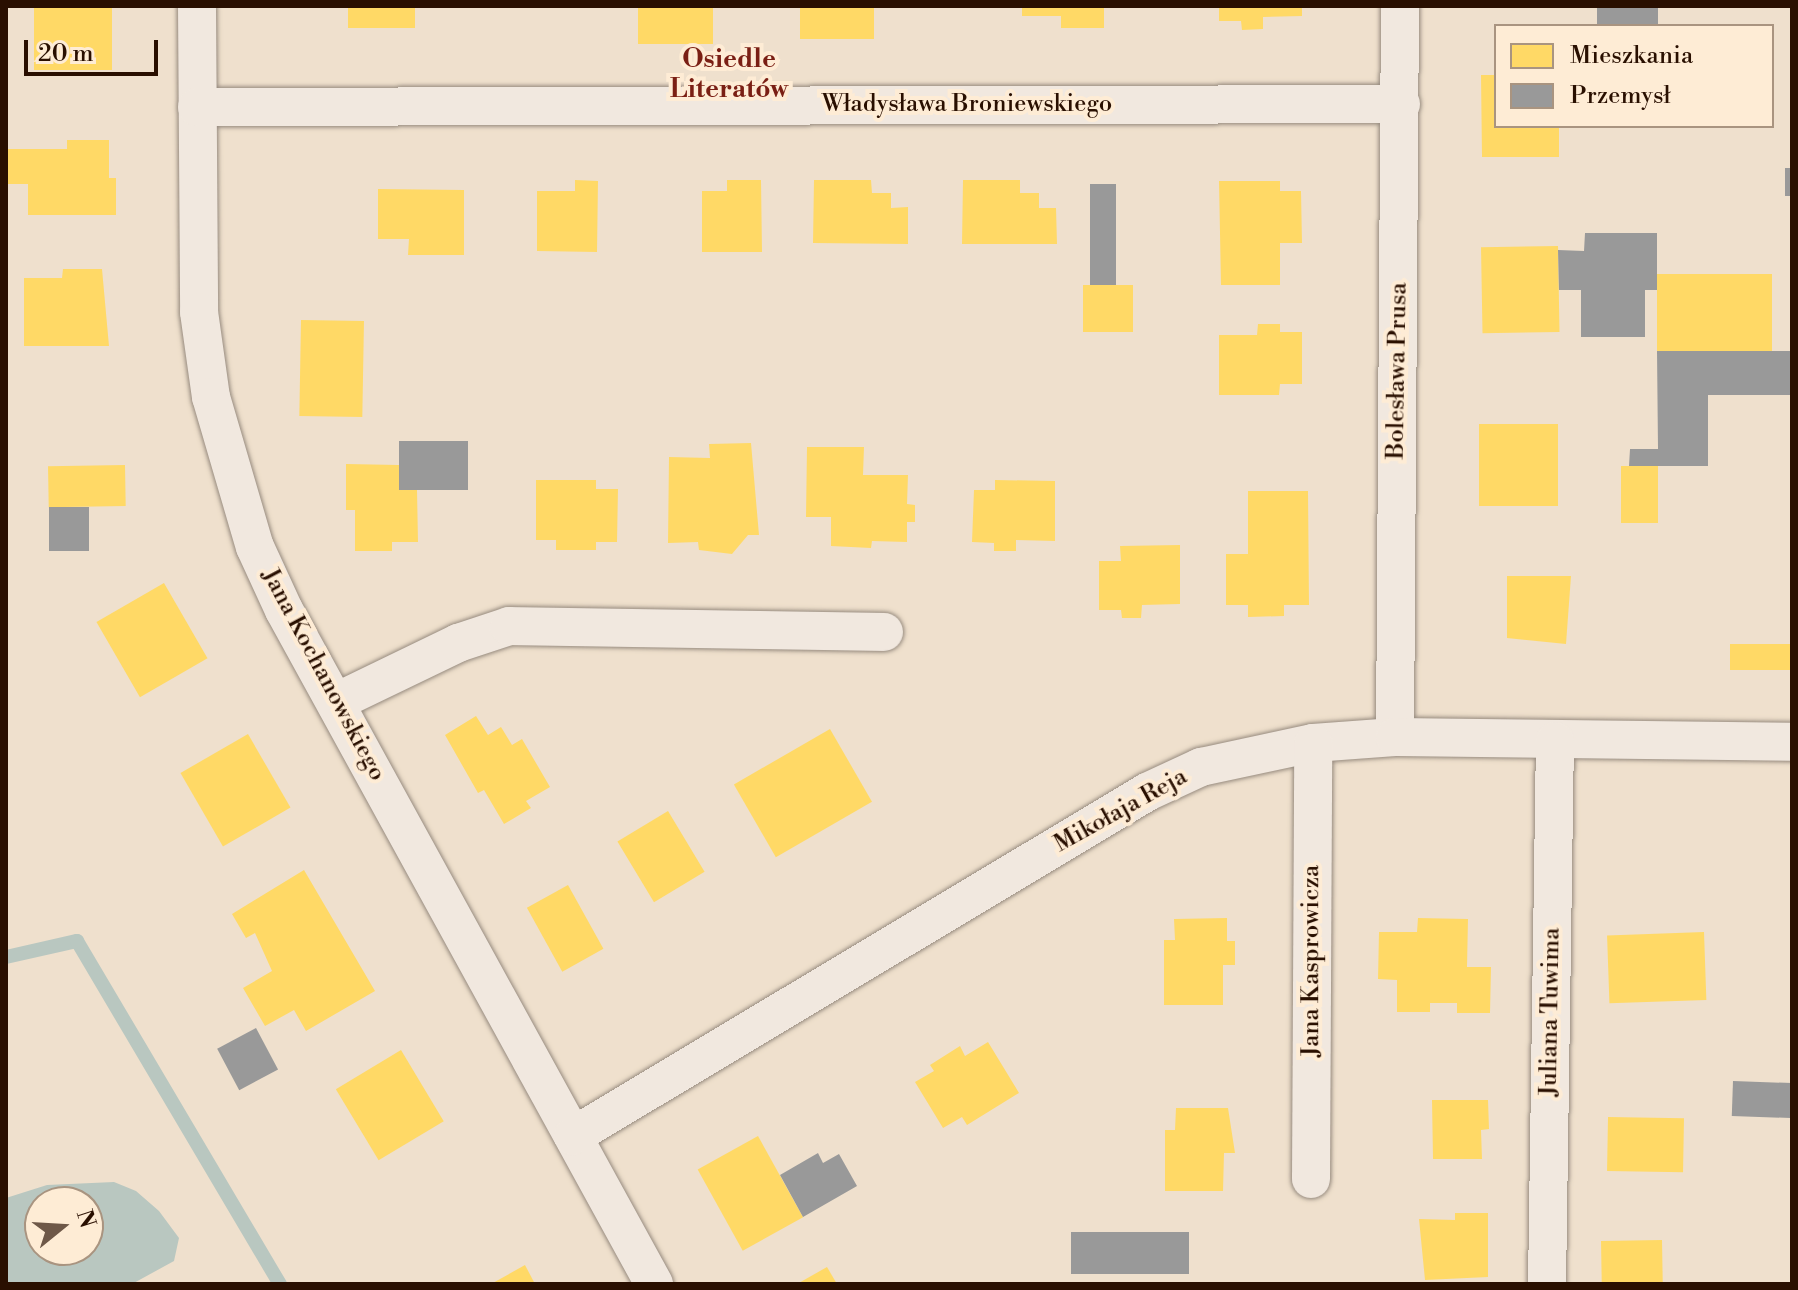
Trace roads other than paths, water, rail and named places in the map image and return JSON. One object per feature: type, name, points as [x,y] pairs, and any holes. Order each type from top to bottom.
[{"type":"street","name":"Jana Kochanowskiego","points":[[197,6],[199,312],[211,397],[255,547],[336,702],[654,1284]]},
{"type":"street","name":"Bolesława Prusa","points":[[1395,737],[1400,6]]},
{"type":"street","name":"Władysława Broniewskiego","points":[[197,107],[1401,104]]},
{"type":"street","points":[[336,702],[458,643],[509,626],[884,632]]},
{"type":"street","name":"Mikołaja Reja","points":[[573,1136],[1147,792],[1201,767],[1313,743],[1395,737],[1792,742]]},
{"type":"street","name":"Juliana Tuwima","points":[[1547,1284],[1555,741]]},
{"type":"street","name":"Jana Kasprowicza","points":[[1311,1179],[1313,743]]},
{"type":"waterway","points":[[6,957],[77,941],[280,1284]]},
{"type":"district","name":"Osiedle Literatów","points":[[729,75]]}]
